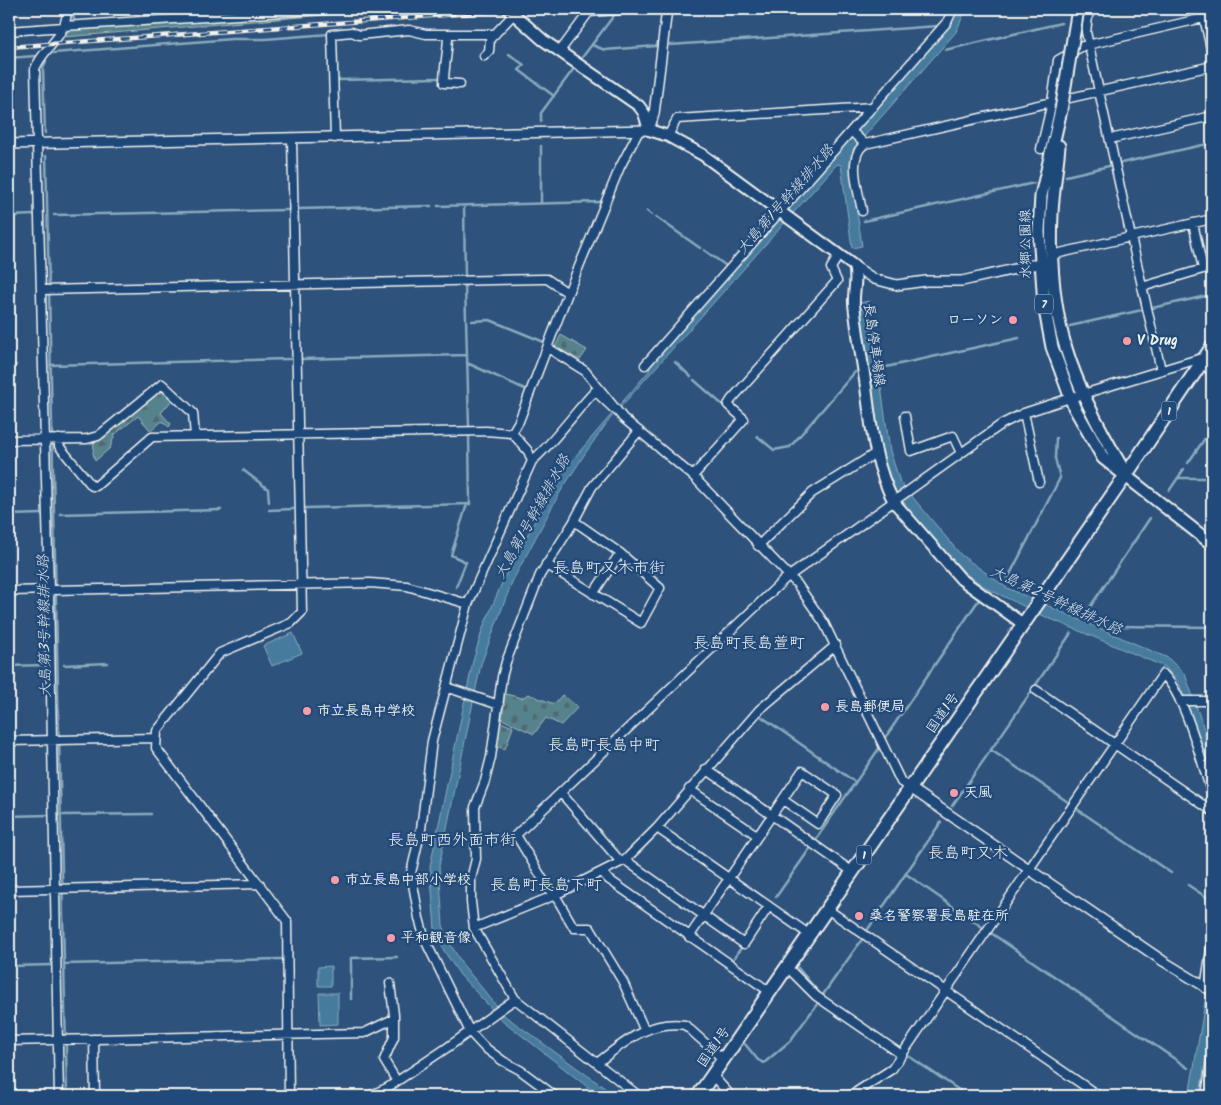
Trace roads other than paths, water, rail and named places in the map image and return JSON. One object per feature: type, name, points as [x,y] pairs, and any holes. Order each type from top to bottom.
[{"type":"highway","name":"国道1号","points":[[698,1096],[1207,355]]},
{"type":"main road","name":"水郷公園線","points":[[1078,9],[1061,110],[1041,196],[1047,260],[1048,332],[1070,398],[1103,458],[1126,475],[1144,493],[1212,544]]},
{"type":"main road","points":[[510,12],[560,51],[638,106],[644,113],[644,130],[668,136],[703,154],[854,266]]},
{"type":"main road","name":"水郷公園線","points":[[1047,260],[1067,358],[1082,395],[1100,431],[1126,475]]},
{"type":"main road","name":"長島停車場線","points":[[854,266],[856,274],[854,302],[876,453],[896,500],[961,579],[1026,619]]},
{"type":"street","points":[[60,1096],[63,1039],[53,590],[52,439],[43,290],[35,69],[39,59],[47,53],[64,27],[67,9]]},
{"type":"street","points":[[9,31],[332,9]]},
{"type":"street","points":[[560,51],[589,12],[632,9]]},
{"type":"street","points":[[512,433],[519,421],[568,293],[620,167],[654,114],[667,9]]},
{"type":"street","points":[[645,365],[852,132],[947,22],[953,9]]},
{"type":"street","points":[[1089,9],[1086,32],[1160,370]]},
{"type":"street","points":[[1202,9],[1208,17],[1212,53]]},
{"type":"street","points":[[484,56],[489,51],[490,39],[510,12]]},
{"type":"street","points":[[1041,150],[1052,102],[1058,60],[1089,44],[1208,17]]},
{"type":"street","points":[[335,138],[332,34],[409,30],[426,34],[495,34]]},
{"type":"street","points":[[448,35],[448,54],[444,66],[444,83],[460,84]]},
{"type":"street","points":[[862,211],[856,172],[856,156],[857,150],[864,143],[1212,66]]},
{"type":"street","points":[[668,136],[677,119],[873,107]]},
{"type":"street","points":[[1110,138],[1212,116]]},
{"type":"street","points":[[9,144],[644,130]]},
{"type":"street","points":[[852,132],[864,143]]},
{"type":"street","points":[[289,1096],[287,921],[156,748],[156,738],[157,731],[220,653],[296,619],[302,612],[293,284],[292,139]]},
{"type":"street","points":[[854,266],[874,280],[897,285],[926,281],[962,281],[1047,260],[1131,236],[1212,219]]},
{"type":"street","points":[[1142,287],[1203,269],[1193,223]]},
{"type":"street","points":[[693,476],[744,419],[728,405],[731,400],[837,281],[831,268],[838,254]]},
{"type":"street","points":[[43,290],[541,278],[547,279],[568,293]]},
{"type":"street","points":[[548,348],[585,371],[599,386],[616,411]]},
{"type":"street","points":[[644,1030],[623,982],[590,928],[574,928],[516,835],[789,576],[1002,424],[1024,413],[1207,355],[1212,373]]},
{"type":"street","points":[[9,440],[98,436],[162,384],[194,413],[195,436]]},
{"type":"street","points":[[555,1096],[520,1070],[503,1061],[484,1047],[470,1032],[426,940],[418,918],[411,872],[421,828],[432,741],[468,604],[532,461],[565,428],[595,391],[638,431],[693,476],[758,546],[789,576],[817,611],[836,645],[901,782],[1209,989],[1212,943]]},
{"type":"street","points":[[1024,413],[1039,482]]},
{"type":"street","points":[[904,416],[911,451],[953,436],[961,453]]},
{"type":"street","points":[[52,439],[92,486],[96,486],[152,437],[486,431],[512,433],[528,451],[532,461]]},
{"type":"street","points":[[638,431],[592,487],[574,521],[546,564],[506,662],[487,774],[475,807],[476,858],[470,902],[474,928],[512,1001],[639,1096]]},
{"type":"street","points":[[758,546],[812,493],[876,453]]},
{"type":"street","points":[[546,564],[640,623],[642,620],[660,588],[620,553],[574,521]]},
{"type":"street","points":[[593,594],[620,553]]},
{"type":"street","points":[[9,591],[300,584],[399,585],[468,604]]},
{"type":"street","points":[[474,928],[554,895],[622,861],[657,828],[706,769],[759,710],[836,645]]},
{"type":"street","points":[[850,1096],[892,1069],[1163,674],[1170,681],[1181,700],[1212,794]]},
{"type":"street","points":[[446,687],[499,705]]},
{"type":"street","points":[[1036,690],[1212,811]]},
{"type":"street","points":[[1181,700],[1212,701]]},
{"type":"street","points":[[9,741],[156,738]]},
{"type":"street","points":[[706,769],[853,872]]},
{"type":"street","points":[[689,937],[703,916],[758,836],[782,800],[802,771],[837,795],[818,824],[782,800]]},
{"type":"street","points":[[689,789],[758,836]]},
{"type":"street","points":[[561,793],[622,861],[744,944],[769,906]]},
{"type":"street","points":[[657,828],[810,935]]},
{"type":"street","points":[[602,872],[608,879],[689,937],[770,992]]},
{"type":"street","points":[[9,890],[260,884]]},
{"type":"street","points":[[827,909],[945,992],[1099,1096]]},
{"type":"street","points":[[787,967],[816,996],[902,1055]]},
{"type":"street","points":[[390,983],[394,1015],[394,1037],[384,1060],[396,1080]]},
{"type":"street","points":[[369,1096],[387,1088],[512,1001]]},
{"type":"street","points":[[9,1041],[364,1033],[393,1019]]},
{"type":"street","points":[[597,1063],[644,1030],[676,1024],[685,1025],[724,1060]]},
{"type":"street","points":[[94,1039],[95,1096]]},
{"type":"street","points":[[1206,1096],[1212,1056]]},
{"type":"street","points":[[713,1076],[731,1096]]},
{"type":"water","points":[[956,9],[966,9],[956,32],[854,148],[850,164],[862,246],[852,248],[841,165],[837,164],[609,420],[586,452],[559,494],[512,582],[481,664],[439,866],[443,925],[449,942],[463,965],[505,1016],[616,1096],[599,1096],[502,1020],[460,975],[444,951],[435,929],[430,866],[473,661],[483,628],[504,578],[561,473],[649,371],[650,366],[856,131]]},
{"type":"water","points":[[869,301],[890,451],[900,482],[961,555],[1007,588],[1168,658],[1185,674],[1212,752],[1212,783],[1179,683],[1165,667],[1046,617],[988,589],[966,574],[914,517],[891,487],[881,451],[860,303]]},
{"type":"water","points":[[293,633],[302,653],[272,666],[263,646]]},
{"type":"water","points":[[331,966],[331,986],[318,986],[318,967]]},
{"type":"water","points":[[1212,973],[1212,1017],[1200,1096],[1189,1096],[1205,1002]]},
{"type":"water","points":[[319,993],[338,993],[338,1024],[320,1025]]},
{"type":"waterway","points":[[73,9],[74,21]]},
{"type":"waterway","points":[[581,59],[615,14]]},
{"type":"waterway","points":[[945,50],[1061,23]]},
{"type":"waterway","points":[[670,45],[938,26]]},
{"type":"waterway","points":[[53,53],[232,39],[265,39],[329,34]]},
{"type":"waterway","points":[[592,45],[605,50],[656,46]]},
{"type":"waterway","points":[[509,54],[524,65],[519,70],[554,96]]},
{"type":"waterway","points":[[9,58],[35,56]]},
{"type":"waterway","points":[[45,133],[43,69],[46,61]]},
{"type":"waterway","points":[[541,121],[541,113],[575,67]]},
{"type":"waterway","points":[[338,80],[439,78]]},
{"type":"waterway","points":[[1121,163],[1212,143]]},
{"type":"waterway","points":[[541,146],[541,203]]},
{"type":"waterway","name":"大島第3号幹線排水路","points":[[46,156],[67,1096]]},
{"type":"waterway","points":[[1066,176],[1109,166]]},
{"type":"waterway","points":[[864,221],[1034,183]]},
{"type":"waterway","points":[[438,206],[601,202]]},
{"type":"waterway","points":[[298,209],[431,206]]},
{"type":"waterway","points":[[464,206],[465,277]]},
{"type":"waterway","points":[[54,215],[287,210]]},
{"type":"waterway","points":[[647,211],[652,215]]},
{"type":"waterway","points":[[9,216],[34,215]]},
{"type":"waterway","points":[[656,217],[700,248]]},
{"type":"waterway","points":[[704,250],[725,265]]},
{"type":"waterway","points":[[465,284],[469,426]]},
{"type":"waterway","points":[[1152,308],[1206,296]]},
{"type":"waterway","points":[[1070,326],[1142,310]]},
{"type":"waterway","points":[[472,321],[490,320],[544,342]]},
{"type":"waterway","points":[[886,367],[1019,338]]},
{"type":"waterway","points":[[301,359],[467,355]]},
{"type":"waterway","points":[[50,365],[290,359]]},
{"type":"waterway","points":[[675,362],[691,377]]},
{"type":"waterway","points":[[467,363],[527,390]]},
{"type":"waterway","points":[[9,366],[16,365]]},
{"type":"waterway","points":[[757,436],[774,450],[790,447],[855,372]]},
{"type":"waterway","points":[[694,380],[725,407]]},
{"type":"waterway","points":[[1188,463],[1212,428]]},
{"type":"waterway","points":[[306,508],[470,504],[469,435]]},
{"type":"waterway","name":"大島第2号幹線排水路","points":[[1006,582],[1060,478],[1055,458],[1056,438]]},
{"type":"waterway","points":[[1169,491],[1184,469]]},
{"type":"waterway","points":[[243,470],[268,489],[269,502]]},
{"type":"waterway","points":[[1178,478],[1212,478]]},
{"type":"waterway","points":[[456,587],[466,562],[451,555],[467,504]]},
{"type":"waterway","points":[[269,510],[293,509]]},
{"type":"waterway","points":[[60,514],[221,510]]},
{"type":"waterway","points":[[9,515],[42,514]]},
{"type":"waterway","name":"大島第2号幹線排水路","points":[[1084,616],[1150,518]]},
{"type":"waterway","points":[[885,738],[978,601]]},
{"type":"waterway","name":"大島第2号幹線排水路","points":[[1108,626],[1212,627]]},
{"type":"waterway","points":[[1035,686],[1071,633]]},
{"type":"waterway","points":[[64,665],[108,663]]},
{"type":"waterway","points":[[9,666],[44,665]]},
{"type":"waterway","points":[[952,806],[1031,692]]},
{"type":"waterway","points":[[762,717],[855,782]]},
{"type":"waterway","points":[[814,842],[880,747]]},
{"type":"waterway","points":[[991,750],[1068,802]]},
{"type":"waterway","points":[[1077,809],[1171,873]]},
{"type":"waterway","points":[[60,815],[151,814]]},
{"type":"waterway","points":[[9,816],[49,815]]},
{"type":"waterway","points":[[866,932],[941,822]]},
{"type":"waterway","points":[[776,897],[811,847]]},
{"type":"waterway","points":[[906,874],[985,929]]},
{"type":"waterway","points":[[1188,885],[1212,901]]},
{"type":"waterway","points":[[991,933],[1188,1068]]},
{"type":"waterway","points":[[822,996],[863,938]]},
{"type":"waterway","points":[[732,961],[741,948]]},
{"type":"waterway","points":[[351,999],[351,958],[397,957]]},
{"type":"waterway","points":[[64,964],[281,959]]},
{"type":"waterway","points":[[9,966],[52,965]]},
{"type":"waterway","points":[[798,968],[821,995]]},
{"type":"waterway","points":[[745,1044],[758,1060],[764,1063],[790,1041],[818,1003]]},
{"type":"waterway","points":[[907,1055],[968,1096]]},
{"type":"waterway","points":[[228,1096],[242,1092],[253,1096]]},
{"type":"railway","points":[[9,47],[527,9]]},
{"type":"place","name":"ローソン","points":[[1013,320]]},
{"type":"place","name":"V Drug","points":[[1127,341]]},
{"type":"place","name":"長島郵便局","points":[[825,707]]},
{"type":"place","name":"市立長島中学校","points":[[307,711]]},
{"type":"place","name":"天風","points":[[954,793]]},
{"type":"place","name":"市立長島中部小学校","points":[[335,880]]},
{"type":"place","name":"桑名警察署長島駐在所","points":[[859,916]]},
{"type":"place","name":"平和観音像","points":[[391,938]]},
{"type":"district","name":"長島町又木市街","points":[[609,568]]},
{"type":"district","name":"長島町長島萱町","points":[[749,643]]},
{"type":"district","name":"長島町長島中町","points":[[604,745]]},
{"type":"district","name":"長島町西外面市街","points":[[452,840]]},
{"type":"district","name":"長島町又木","points":[[968,853]]},
{"type":"district","name":"長島町長島下町","points":[[546,885]]},
{"type":"water label","name":"大島第1号幹線排水路","points":[[786,200]]},
{"type":"water label","name":"大島第1号幹線排水路","points":[[533,517]]}]
